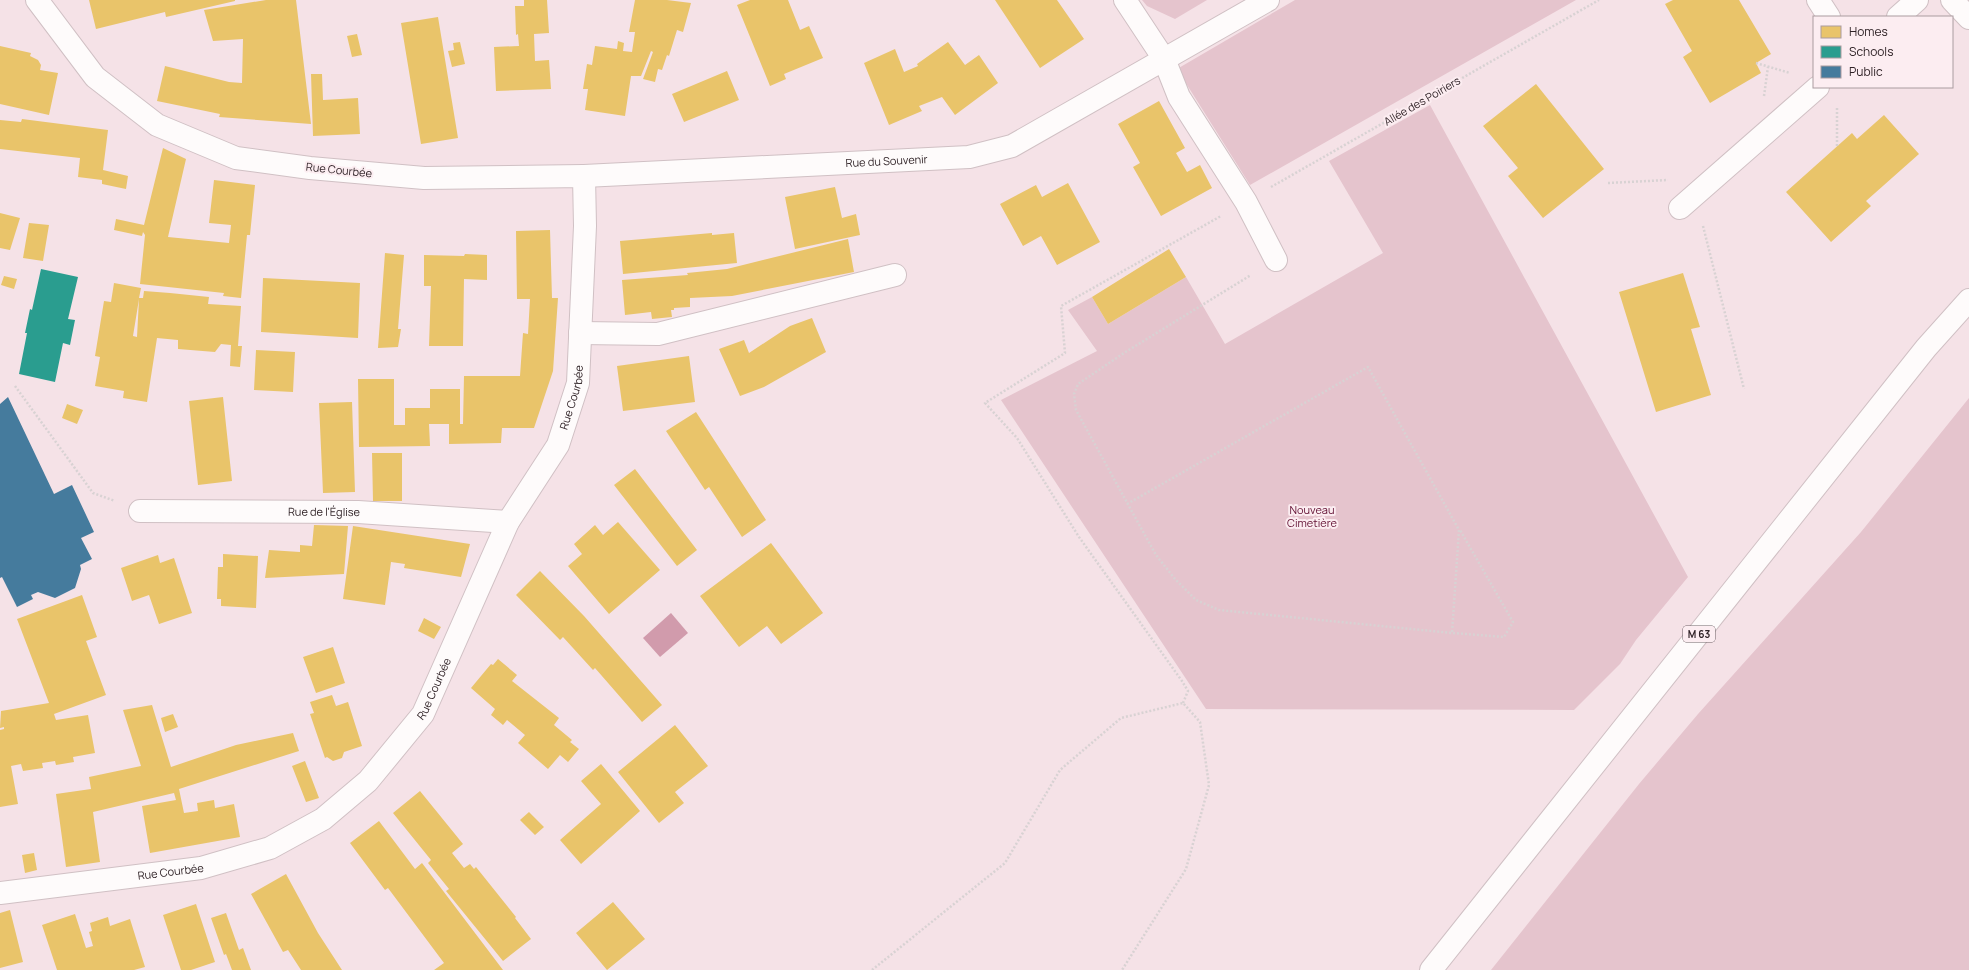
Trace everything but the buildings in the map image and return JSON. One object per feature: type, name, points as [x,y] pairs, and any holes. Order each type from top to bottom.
[{"type":"street","name":"Rue Courbée","points":[[0,893],[201,868],[270,848],[323,819],[368,780],[423,714],[508,522],[558,444],[578,383],[585,226],[584,176],[424,178],[310,168],[236,158],[156,125],[95,77],[37,0]]},
{"type":"street","points":[[1124,0],[1164,58],[1179,97],[1246,202],[1276,260]]},
{"type":"street","name":"Rue du Souvenir","points":[[584,176],[969,157],[1012,146],[1268,0]]},
{"type":"street","points":[[1818,0],[1828,16]]},
{"type":"street","points":[[1899,16],[1917,0]]},
{"type":"street","points":[[1952,0],[1969,18]]},
{"type":"street","points":[[1687,202],[1817,88]]},
{"type":"street","points":[[580,333],[658,334],[895,275]]},
{"type":"street","name":"M 63","points":[[1431,970],[1926,348],[1969,300]]},
{"type":"street","name":"Rue de l'Église","points":[[140,511],[358,512],[508,522]]},
{"type":"path","name":"Allée des Poiriers","points":[[1183,703],[1188,691],[1182,681],[1080,537],[1018,438],[985,403],[1065,353],[1061,306],[1246,202],[1598,0]]},
{"type":"path","points":[[1756,63],[1791,73]]},
{"type":"path","points":[[1837,146],[1838,102]]},
{"type":"path","points":[[1608,183],[1714,178]]},
{"type":"path","points":[[1687,202],[1744,388]]},
{"type":"path","points":[[1127,504],[1368,367],[1513,622],[1504,637],[1219,610],[1196,600],[1174,579],[1156,555],[1127,504],[1076,410],[1074,394],[1078,384],[1124,353],[1276,260]]},
{"type":"path","points":[[15,386],[93,493],[140,511]]},
{"type":"path","points":[[1452,633],[1460,530]]},
{"type":"path","points":[[872,970],[1005,863],[1060,770],[1114,723],[1121,718],[1183,703],[1200,722],[1208,785],[1186,869],[1122,970]]},
{"type":"green space","points":[[1142,0],[1207,0],[1175,19],[1147,6]]},
{"type":"green space","points":[[1295,0],[1576,0],[1250,185],[1177,69]]},
{"type":"green space","name":"Nouveau Cimetière","points":[[1430,105],[1688,577],[1636,640],[1620,664],[1574,710],[1206,709],[1001,400],[1097,351],[1068,310],[1092,297],[1108,324],[1186,277],[1225,344],[1383,253],[1329,161]]},
{"type":"green space","points":[[1969,398],[1969,970],[1491,970],[1639,784],[1698,714],[1861,532]]},
{"type":"shaded area","points":[[671,613],[688,633],[660,657],[643,638]]}]
